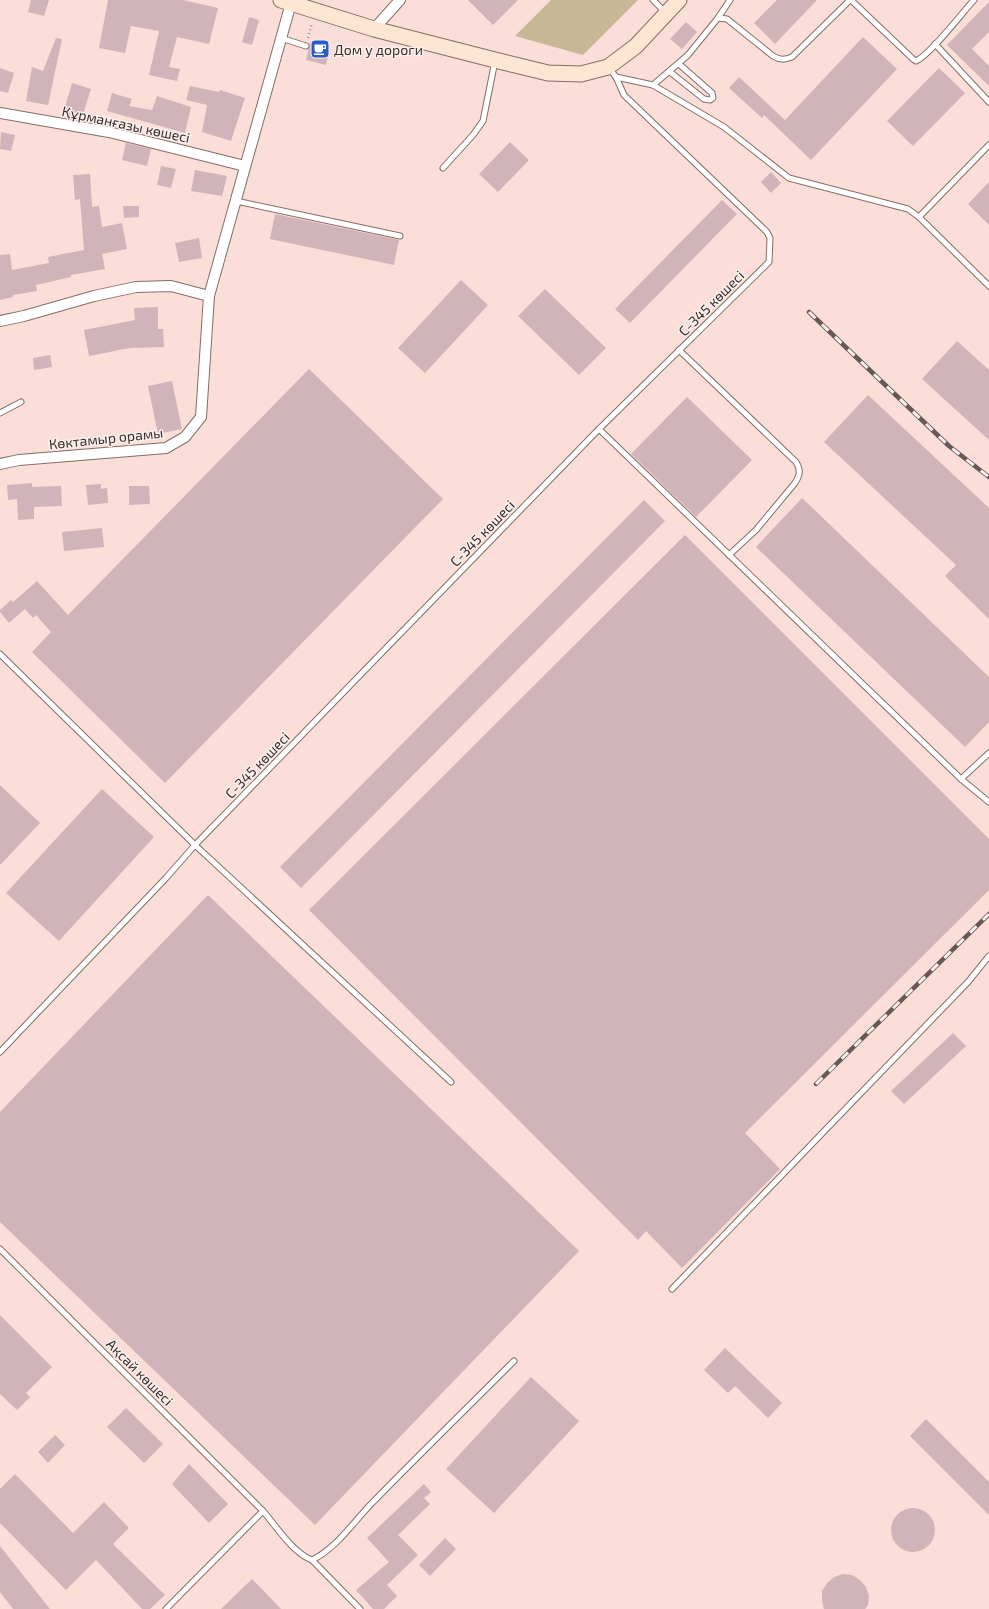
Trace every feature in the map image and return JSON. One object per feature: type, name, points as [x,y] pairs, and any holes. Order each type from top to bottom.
[{"type":"main road","points":[[288,1],[374,29],[495,60],[548,73],[581,74],[612,72],[679,0]]},
{"type":"street","points":[[0,321],[24,316],[94,296],[136,288],[170,286],[209,296],[281,38],[288,1]]},
{"type":"street","points":[[374,29],[395,2]]},
{"type":"street","name":"Құрманғазы көшесі","points":[[0,113],[109,132],[246,166]]},
{"type":"street","name":"Көктамыр орамы","points":[[0,464],[19,460],[166,448],[185,437],[201,417],[209,296]]},
{"type":"lane","points":[[653,0],[667,13]]},
{"type":"lane","points":[[653,85],[688,56],[730,0]]},
{"type":"lane","points":[[718,18],[727,18],[773,56],[778,59],[785,60],[792,57],[850,0],[913,59],[916,60],[920,59],[935,44],[974,0]]},
{"type":"lane","points":[[281,38],[306,46]]},
{"type":"lane","points":[[935,44],[989,102]]},
{"type":"lane","points":[[443,168],[474,135],[483,121],[495,60]]},
{"type":"lane","points":[[670,72],[704,99],[710,100],[713,98],[712,93],[679,64]]},
{"type":"lane","points":[[612,72],[653,85],[724,127],[789,178],[908,209],[919,217],[989,286]]},
{"type":"lane","name":"С-345 көшесі","points":[[0,1052],[166,878],[195,845],[599,430],[769,262],[770,238],[767,232],[624,94],[612,72]]},
{"type":"lane","points":[[919,217],[989,145]]},
{"type":"lane","points":[[236,201],[400,236]]},
{"type":"lane","points":[[679,350],[796,462],[800,468],[799,477],[795,483],[756,530],[729,555]]},
{"type":"lane","points":[[0,413],[21,402]]},
{"type":"lane","points":[[599,430],[961,779],[989,802]]},
{"type":"lane","points":[[0,654],[195,845],[451,1082]]},
{"type":"lane","points":[[961,779],[989,753]]},
{"type":"lane","points":[[672,1289],[962,988],[989,956]]},
{"type":"lane","name":"Ақсай көшесі","points":[[0,1249],[263,1511],[295,1549],[305,1558],[312,1560],[360,1609]]},
{"type":"lane","points":[[312,1560],[331,1548],[372,1503],[514,1361]]},
{"type":"lane","points":[[166,1609],[263,1511]]},
{"type":"shaded area","points":[[551,0],[638,0],[583,55],[515,36]]},
{"type":"building","points":[[31,0],[49,0],[44,16],[28,12]]},
{"type":"building","points":[[108,0],[183,0],[218,8],[209,44],[177,37],[169,67],[180,69],[177,81],[149,75],[159,31],[131,26],[125,53],[99,48]]},
{"type":"building","points":[[468,0],[518,0],[493,25]]},
{"type":"building","points":[[777,0],[817,0],[775,44],[754,23]]},
{"type":"building","points":[[989,2],[989,32],[972,49],[989,66],[989,86],[947,45]]},
{"type":"building","points":[[249,17],[259,20],[252,45],[242,42]]},
{"type":"building","points":[[686,22],[697,32],[682,49],[670,39]]},
{"type":"building","points":[[863,37],[897,69],[811,160],[764,115],[762,118],[729,88],[739,77],[785,120]]},
{"type":"building","points":[[56,38],[62,39],[48,105],[26,101],[32,67],[43,71]]},
{"type":"building","points":[[310,42],[330,47],[326,65],[306,60]]},
{"type":"building","points":[[0,68],[14,73],[8,93],[0,91]]},
{"type":"building","points":[[939,68],[965,93],[913,146],[887,121]]},
{"type":"building","points":[[72,83],[91,89],[81,120],[63,114]]},
{"type":"building","points":[[190,86],[219,92],[220,90],[245,98],[231,141],[202,132],[207,105],[186,100]]},
{"type":"building","points":[[112,93],[132,99],[129,106],[152,110],[157,96],[191,107],[185,133],[107,111]]},
{"type":"building","points":[[1,132],[15,135],[11,151],[0,149]]},
{"type":"building","points":[[510,142],[529,160],[498,192],[479,174]]},
{"type":"building","points":[[126,143],[151,149],[147,166],[122,160]]},
{"type":"building","points":[[161,166],[176,169],[171,188],[157,185]]},
{"type":"building","points":[[195,170],[227,176],[222,196],[191,191]]},
{"type":"building","points":[[771,172],[781,183],[771,193],[761,182]]},
{"type":"building","points":[[90,174],[92,207],[99,206],[102,227],[122,223],[127,249],[102,254],[105,269],[71,275],[71,277],[36,285],[37,291],[13,295],[13,297],[0,300],[0,255],[10,254],[12,270],[49,263],[48,257],[84,250],[80,199],[75,200],[73,175]]},
{"type":"building","points":[[989,182],[989,225],[968,204]]},
{"type":"building","points":[[722,200],[737,214],[630,323],[615,309]]},
{"type":"building","points":[[123,206],[139,206],[139,217],[124,218]]},
{"type":"building","points":[[275,214],[399,240],[394,265],[270,239]]},
{"type":"building","points":[[199,238],[202,258],[179,262],[175,243]]},
{"type":"building","points":[[461,280],[488,305],[425,373],[398,348]]},
{"type":"building","points":[[545,289],[606,348],[579,375],[518,316]]},
{"type":"building","points":[[158,307],[158,329],[163,329],[164,347],[130,348],[89,356],[84,330],[135,320],[134,308]]},
{"type":"building","points":[[957,341],[989,370],[989,440],[922,379]]},
{"type":"building","points":[[50,355],[52,367],[34,370],[33,358]]},
{"type":"building","points":[[309,369],[443,499],[165,783],[32,652],[51,632],[36,615],[33,618],[25,609],[9,623],[0,610],[11,600],[13,602],[37,581],[68,615]]},
{"type":"building","points":[[172,381],[182,429],[158,434],[148,386]]},
{"type":"building","points":[[868,395],[989,508],[989,619],[945,576],[956,565],[824,442]]},
{"type":"building","points":[[687,397],[752,460],[696,517],[631,454]]},
{"type":"building","points":[[32,483],[32,487],[61,486],[62,506],[34,507],[34,519],[18,520],[17,499],[8,500],[7,485]]},
{"type":"building","points":[[101,484],[101,489],[107,488],[108,503],[88,505],[86,485]]},
{"type":"building","points":[[129,486],[149,486],[150,504],[129,505]]},
{"type":"building","points":[[802,498],[989,677],[989,722],[965,747],[756,547]]},
{"type":"building","points":[[644,500],[665,521],[301,888],[280,867]]},
{"type":"building","points":[[102,528],[104,547],[64,551],[62,532]]},
{"type":"building","points":[[685,535],[989,839],[989,890],[745,1133],[780,1169],[682,1268],[646,1231],[638,1240],[309,910]]},
{"type":"building","points":[[0,785],[40,823],[0,865]]},
{"type":"building","points":[[102,789],[154,837],[59,941],[6,893]]},
{"type":"building","points":[[208,895],[579,1251],[315,1525],[0,1222],[0,1112]]},
{"type":"building","points":[[953,1033],[966,1046],[904,1104],[891,1091]]},
{"type":"building","points":[[0,1315],[52,1367],[26,1393],[30,1397],[17,1410],[0,1394]]},
{"type":"building","points":[[725,1348],[782,1403],[768,1418],[735,1386],[728,1393],[704,1370]]},
{"type":"building","points":[[531,1377],[579,1421],[494,1513],[446,1469]]},
{"type":"building","points":[[126,1408],[163,1444],[144,1463],[107,1427]]},
{"type":"building","points":[[926,1419],[989,1482],[989,1515],[910,1436]]},
{"type":"building","points":[[55,1435],[65,1445],[48,1463],[38,1452]]},
{"type":"building","points":[[189,1464],[228,1504],[209,1523],[172,1484]]},
{"type":"building","points":[[15,1474],[73,1533],[104,1502],[129,1528],[113,1544],[165,1595],[150,1609],[142,1609],[96,1560],[66,1590],[0,1523],[0,1489]]},
{"type":"building","points":[[424,1484],[431,1492],[424,1498],[430,1504],[398,1535],[418,1555],[387,1585],[397,1596],[384,1609],[373,1609],[356,1590],[389,1562],[367,1538]]},
{"type":"building","points":[[909,1508],[917,1508],[929,1514],[935,1526],[935,1534],[929,1546],[917,1552],[909,1552],[897,1546],[891,1534],[891,1526],[897,1514]]},
{"type":"building","points":[[445,1538],[456,1549],[430,1576],[419,1565]]},
{"type":"building","points":[[0,1546],[50,1609],[13,1609],[0,1592]]},
{"type":"building","points":[[843,1574],[852,1575],[860,1580],[866,1587],[869,1596],[868,1605],[865,1609],[824,1609],[822,1591],[827,1583],[834,1577]]},
{"type":"building","points":[[252,1579],[281,1609],[221,1609]]},
{"type":"railway","points":[[809,312],[949,446],[989,477]]},
{"type":"railway","points":[[816,1084],[989,914]]},
{"type":"place","name":"Дом у дороги","points":[[320,49]]}]
